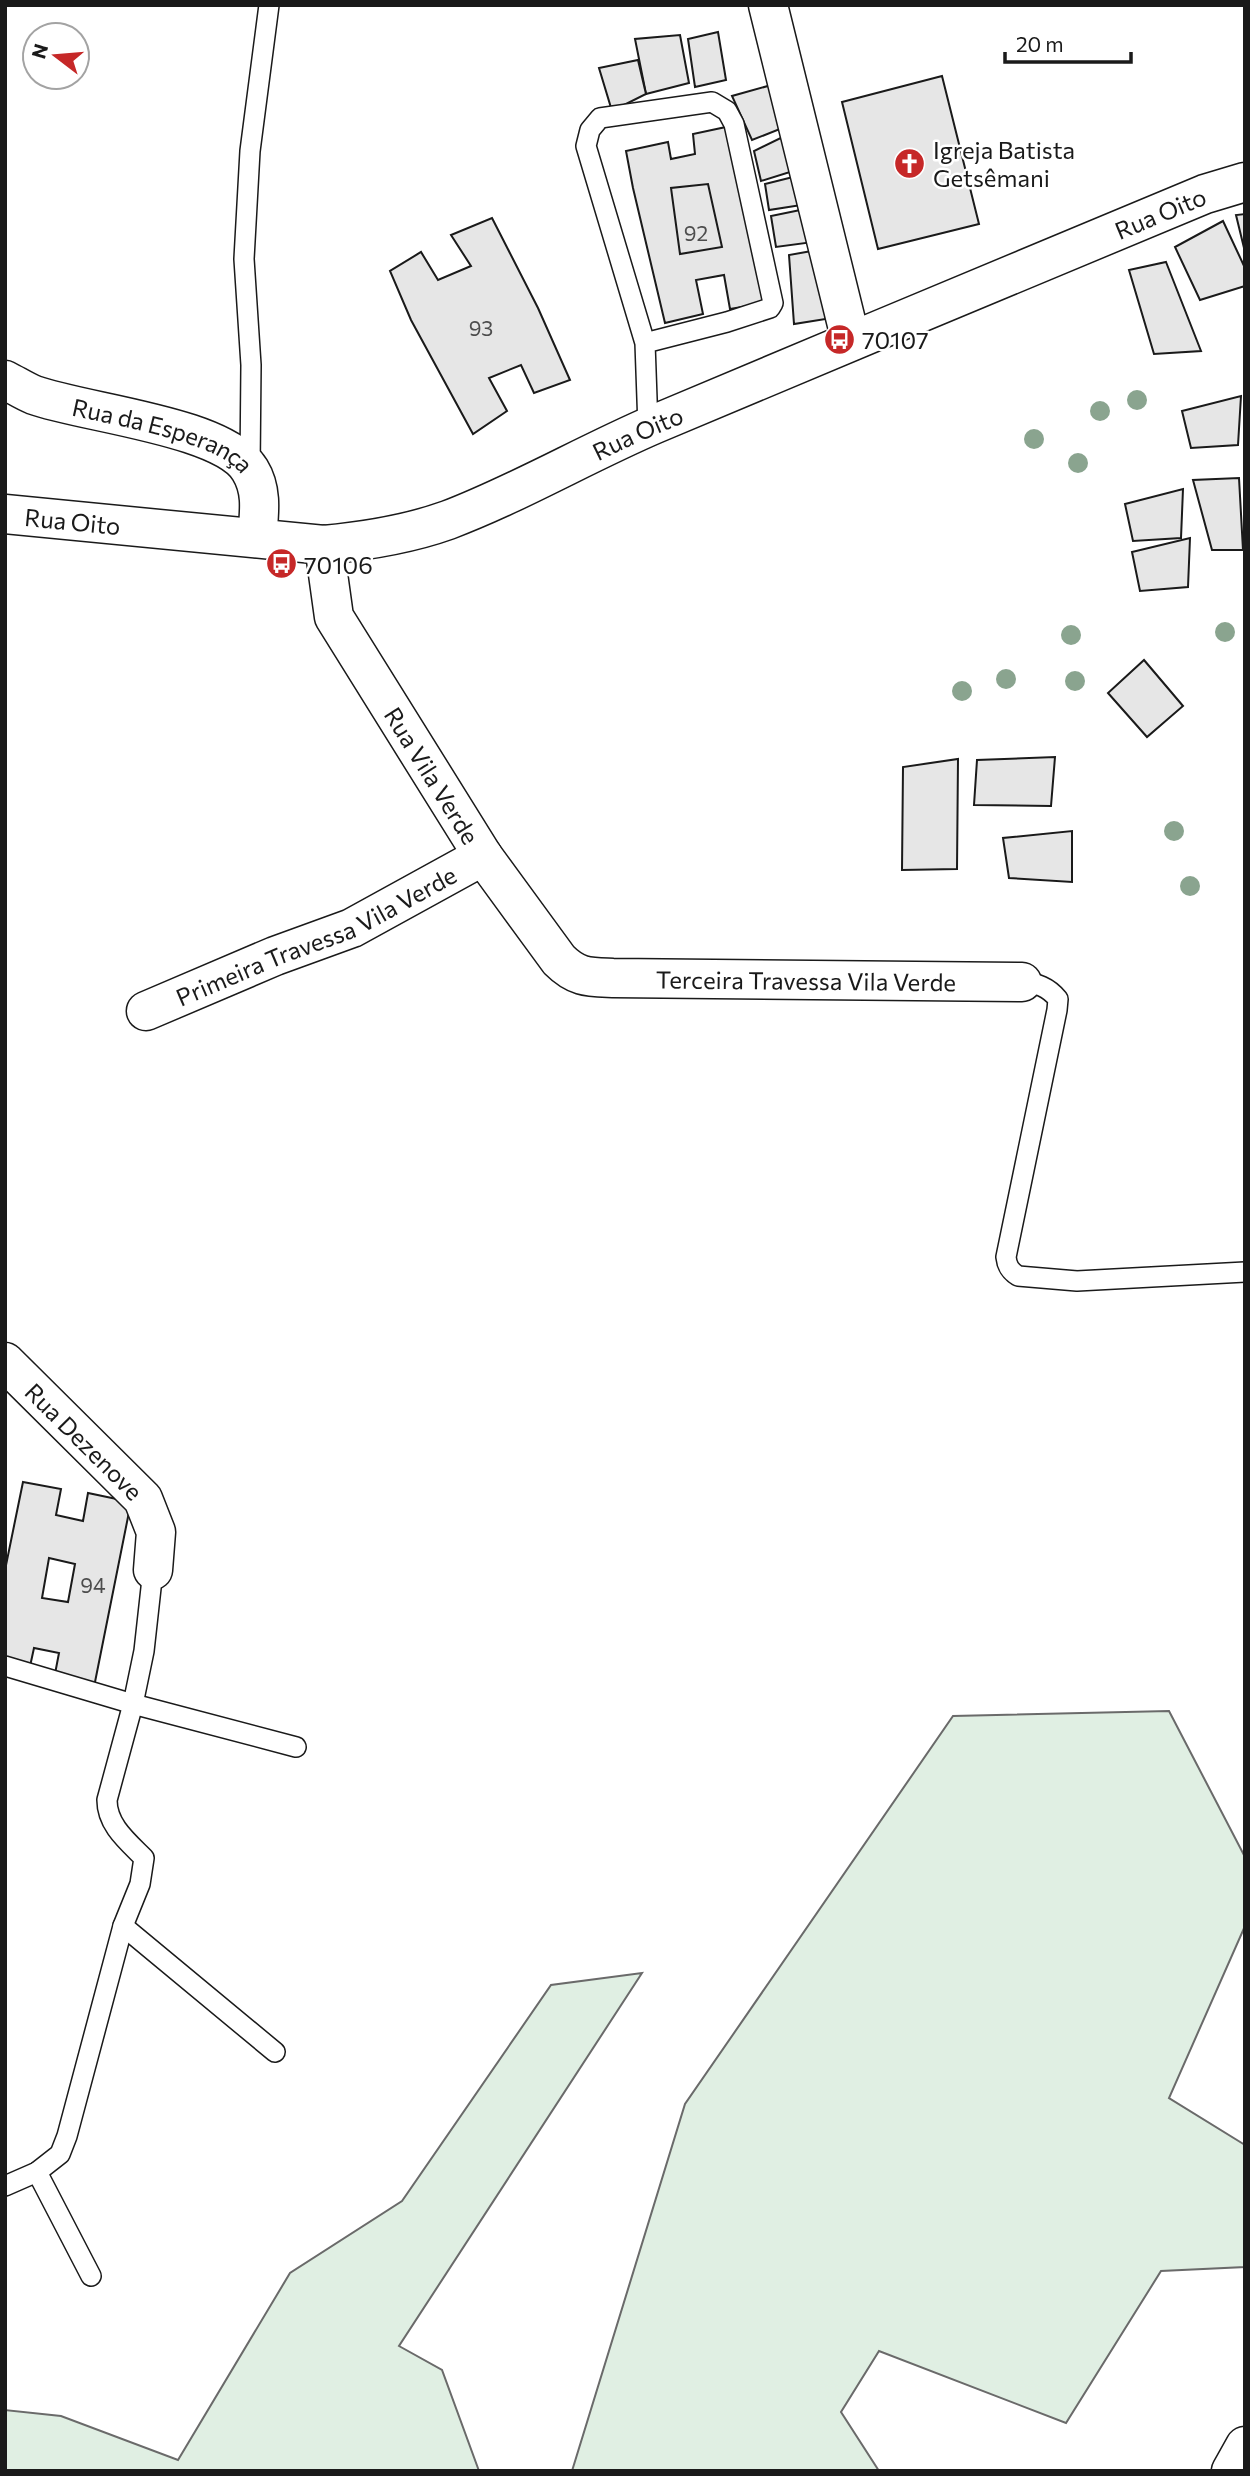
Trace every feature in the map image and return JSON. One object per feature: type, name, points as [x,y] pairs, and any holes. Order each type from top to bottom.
[{"type":"street","points":[[768,5],[851,341]]},
{"type":"street","name":"Rua Oito","points":[[5,514],[324,545],[361,541],[446,520],[522,488],[648,427],[851,341],[1205,194],[1245,182]]},
{"type":"street","name":"Rua da Esperança","points":[[5,380],[34,395],[193,433],[236,456],[250,468],[260,493],[257,538]]},
{"type":"street","name":"Rua Vila Verde","points":[[324,545],[334,617],[483,856],[559,960],[570,971],[588,977]]},
{"type":"street","name":"Primeira Travessa Vila Verde","points":[[146,1011],[275,956],[352,928],[483,856]]},
{"type":"street","name":"Terceira Travessa Vila Verde","points":[[588,977],[1022,982]]},
{"type":"street","name":"Rua Dezenove","points":[[5,1362],[142,1499],[156,1532],[153,1570]]},
{"type":"street","points":[[1231,2471],[1245,2446]]},
{"type":"lane","points":[[250,468],[251,365],[244,259],[250,151],[268,5]]},
{"type":"lane","points":[[645,343],[727,322],[770,308],[773,303],[734,124],[727,111],[712,102],[600,118],[590,130],[586,146],[645,343],[648,427]]},
{"type":"lane","points":[[1022,982],[1033,983],[1053,993],[1058,999],[1006,1256],[1007,1265],[1012,1272],[1018,1276],[1077,1280],[1245,1272]]},
{"type":"lane","points":[[5,2186],[37,2172],[60,2154],[123,1926],[141,1884],[144,1858],[110,1822],[107,1800],[144,1651],[153,1570]]},
{"type":"lane","points":[[5,1666],[133,1704],[296,1747]]},
{"type":"lane","points":[[123,1926],[275,2052]]},
{"type":"lane","points":[[37,2172],[91,2276]]},
{"type":"green space","points":[[1169,1711],[1245,1857],[1245,1926],[1169,2098],[1245,2145],[1245,2267],[1161,2271],[1066,2423],[879,2351],[841,2412],[879,2471],[572,2471],[685,2104],[953,1716]]},
{"type":"green space","points":[[642,1973],[399,2346],[442,2370],[479,2471],[5,2471],[5,2410],[61,2416],[178,2460],[290,2273],[402,2201],[551,1985]]},
{"type":"building","points":[[718,32],[726,80],[695,87],[688,39]]},
{"type":"building","points":[[680,35],[689,83],[646,94],[635,39]]},
{"type":"building","points":[[638,60],[646,94],[612,111],[599,68]]},
{"type":"building","name":"Igreja Batista Getsêmani","points":[[942,76],[979,224],[878,249],[842,102]]},
{"type":"building","points":[[775,84],[790,125],[752,140],[732,96]]},
{"type":"building","points":[[726,127],[765,303],[730,309],[724,275],[696,280],[703,314],[665,323],[626,151],[668,142],[671,159],[695,154],[693,134]]},
{"type":"building","points":[[793,132],[790,172],[761,181],[754,151]]},
{"type":"building","points":[[805,174],[808,204],[769,210],[765,184]]},
{"type":"building","points":[[708,184],[722,247],[680,254],[671,188]]},
{"type":"building","points":[[815,207],[821,241],[776,247],[771,216]]},
{"type":"building","points":[[1245,214],[1245,252],[1236,215]]},
{"type":"building","points":[[492,218],[538,308],[570,380],[534,393],[521,365],[489,378],[507,411],[473,434],[411,320],[390,271],[421,252],[438,280],[471,266],[451,235]]},
{"type":"building","points":[[1223,221],[1245,268],[1245,286],[1200,300],[1175,247]]},
{"type":"building","points":[[823,249],[832,318],[794,324],[789,255]]},
{"type":"building","points":[[1166,262],[1201,351],[1154,354],[1129,270]]},
{"type":"building","points":[[1241,396],[1238,445],[1191,448],[1182,411]]},
{"type":"building","points":[[1239,478],[1243,550],[1212,550],[1193,480]]},
{"type":"building","points":[[1183,489],[1181,538],[1133,541],[1125,504]]},
{"type":"building","points":[[1190,538],[1188,587],[1140,591],[1132,552]]},
{"type":"building","points":[[1144,660],[1183,706],[1147,737],[1108,693]]},
{"type":"building","points":[[1055,757],[1051,806],[974,805],[977,760]]},
{"type":"building","points":[[958,759],[957,869],[902,870],[903,767]]},
{"type":"building","points":[[1072,831],[1072,882],[1009,878],[1003,838]]},
{"type":"building","points":[[23,1482],[61,1489],[56,1515],[83,1521],[88,1493],[131,1502],[94,1687],[54,1679],[59,1653],[34,1648],[29,1671],[5,1666],[5,1570]],"holes":[[[49,1558],[75,1564],[68,1602],[42,1598]]]},
{"type":"place","name":"Igreja Batista Getsêmani","points":[[910,163]]},
{"type":"place","name":"70107","points":[[839,339]]},
{"type":"place","name":"70106","points":[[281,564]]}]
